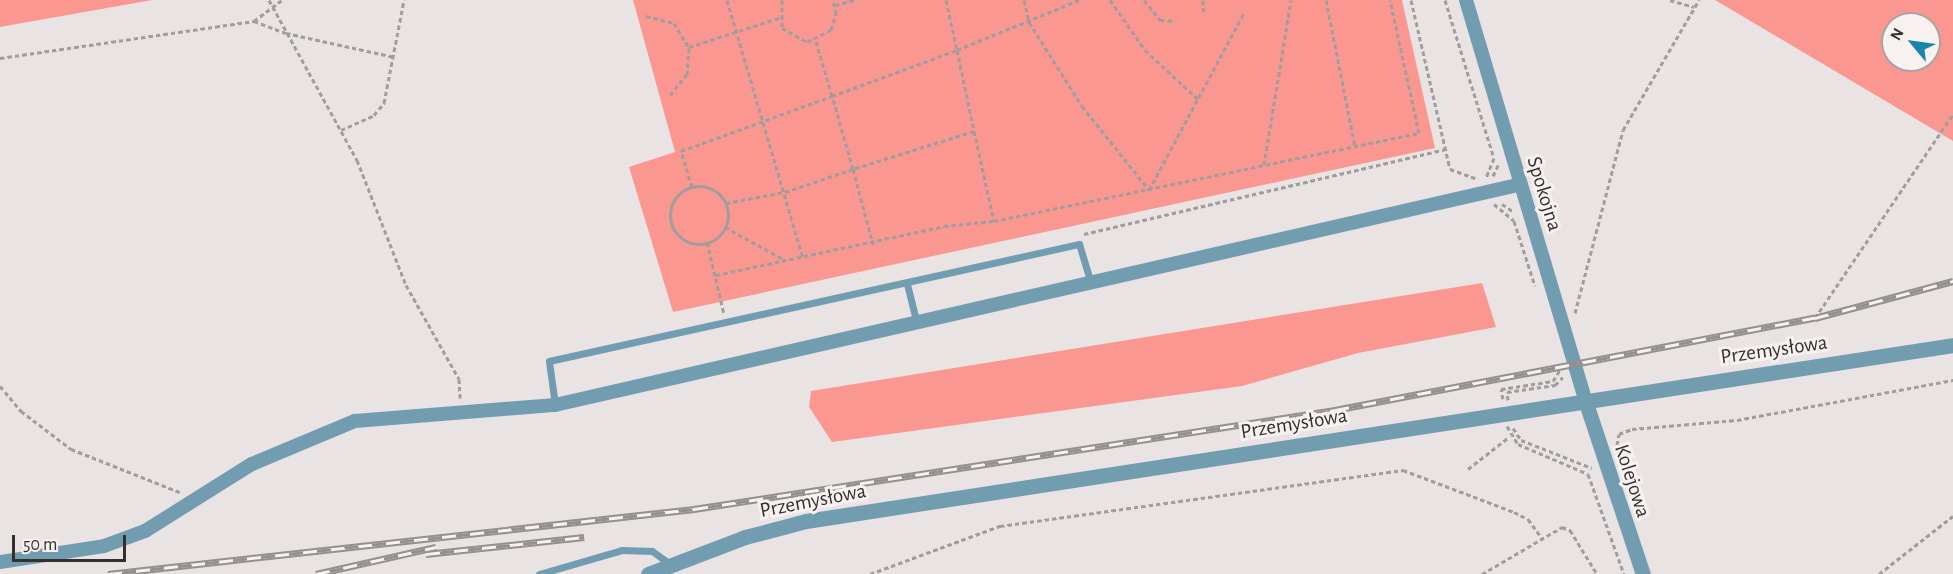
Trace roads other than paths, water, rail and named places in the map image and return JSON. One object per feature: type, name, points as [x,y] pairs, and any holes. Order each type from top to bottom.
[{"type":"street","name":"Spokojna","points":[[1466,0],[1518,185],[1585,400]]},
{"type":"street","points":[[0,562],[104,546],[145,531],[262,459],[355,421],[555,405],[1090,279],[1518,185]]},
{"type":"street","name":"Przemysłowa","points":[[648,574],[670,564],[806,521],[1507,411],[1953,345]]},
{"type":"street","name":"Kolejowa","points":[[1585,400],[1643,574]]},
{"type":"lane","points":[[555,405],[549,361],[907,284],[1079,244],[1090,279]]},
{"type":"lane","points":[[907,284],[916,320]]},
{"type":"lane","points":[[539,574],[622,550],[652,551],[670,564]]},
{"type":"railway","points":[[108,574],[694,509],[1335,410],[1815,318],[1953,281]]},
{"type":"railway","points":[[426,554],[584,537]]},
{"type":"railway","points":[[316,574],[436,547]]}]
